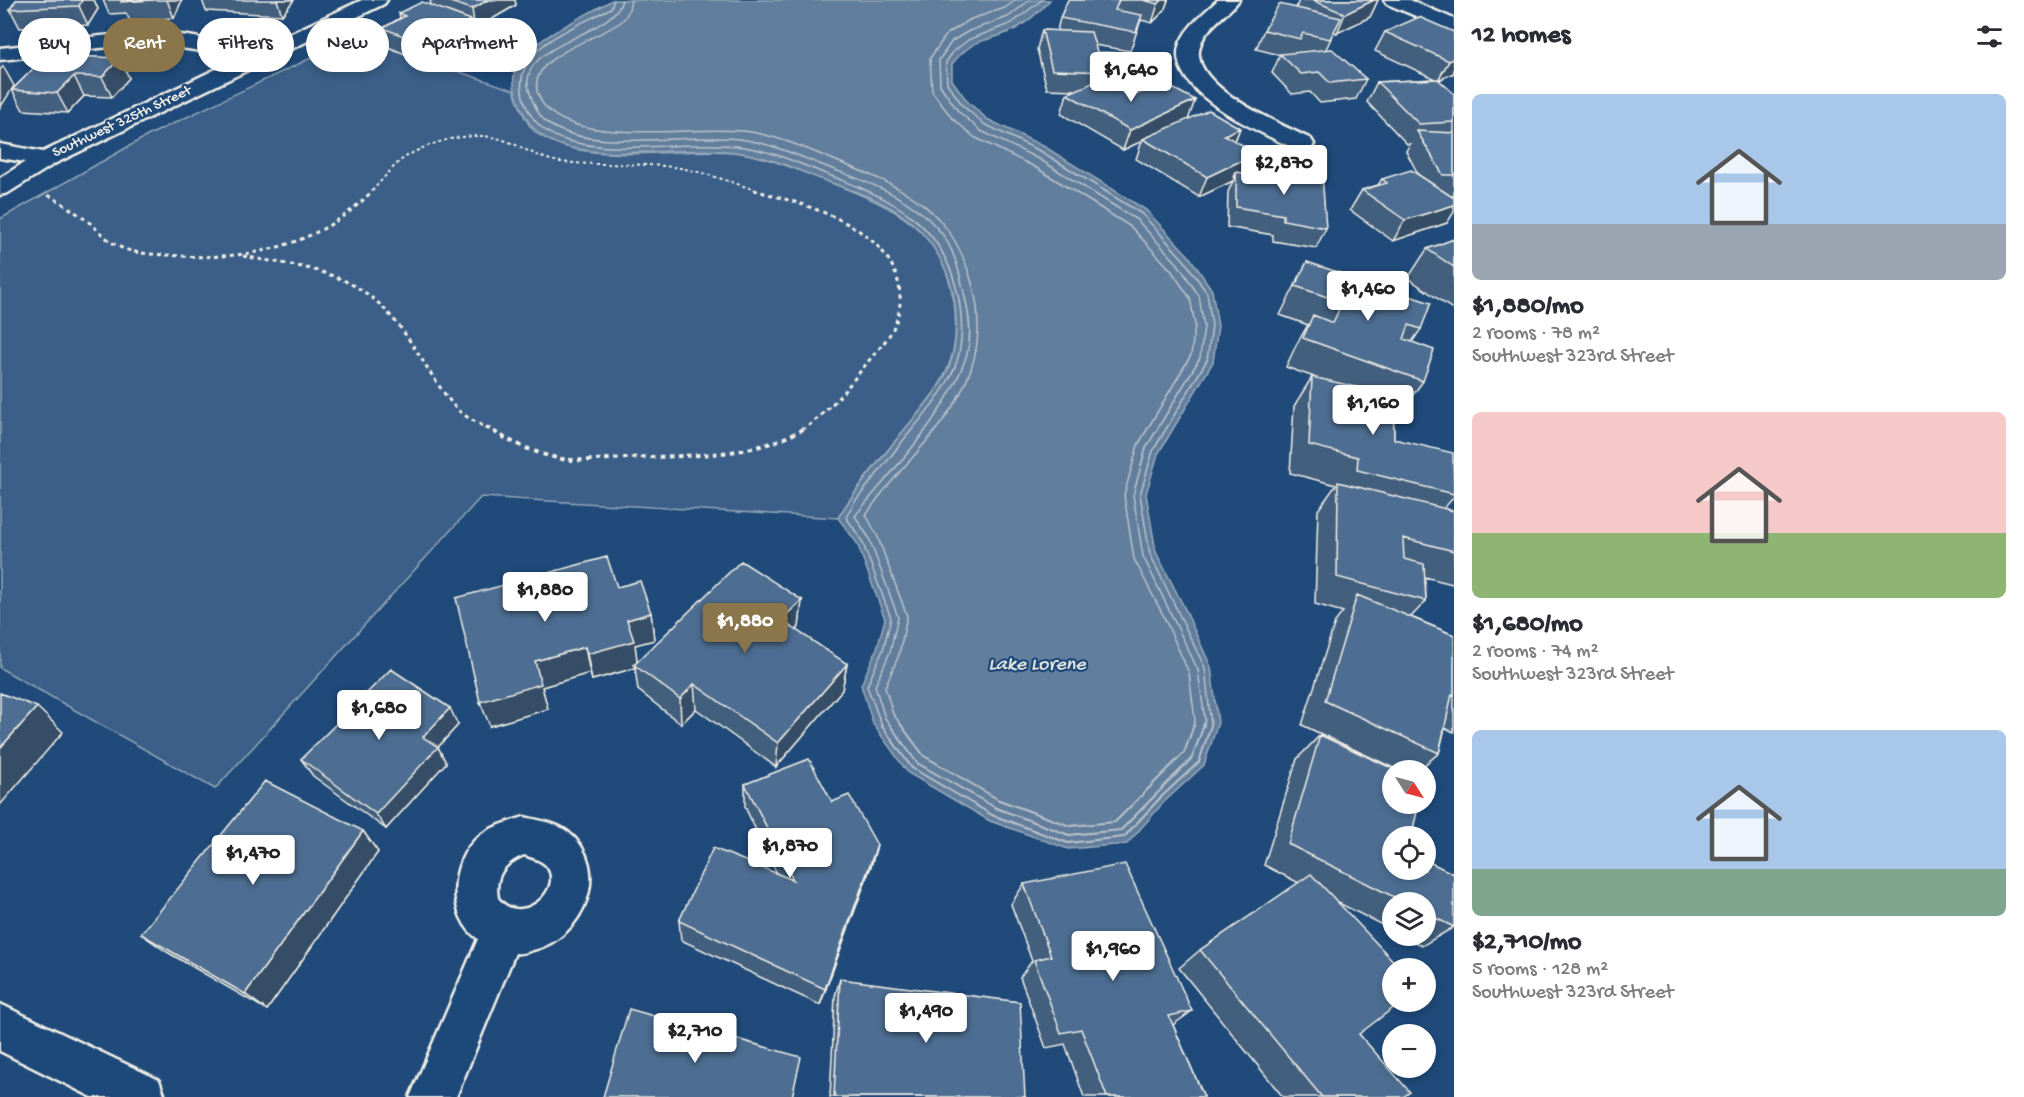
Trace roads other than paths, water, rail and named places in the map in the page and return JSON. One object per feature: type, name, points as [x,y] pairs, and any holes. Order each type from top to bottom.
[{"type":"street","name":"Southwest 325th Street","points":[[294,41],[377,0]]},
{"type":"street","points":[[1229,0],[1193,40],[1188,54],[1190,67],[1201,82],[1221,98],[1303,144]]},
{"type":"street","points":[[1394,0],[1454,26]]},
{"type":"street","points":[[0,54],[142,41],[170,41],[197,45]]},
{"type":"street","name":"Southwest 325th Street","points":[[5,184],[46,159],[229,72]]},
{"type":"street","points":[[0,151],[46,159]]},
{"type":"street","points":[[433,1097],[503,930]]},
{"type":"street","points":[[0,1027],[142,1097]]},
{"type":"water","name":"Lake Lorene","points":[[612,0],[1050,0],[1017,28],[976,43],[961,54],[952,64],[952,80],[967,101],[987,119],[1045,147],[1146,210],[1189,256],[1212,290],[1218,326],[1213,362],[1158,454],[1146,494],[1156,552],[1211,667],[1218,723],[1204,765],[1164,802],[1127,844],[1068,849],[990,821],[908,773],[873,724],[861,685],[877,648],[885,619],[857,543],[838,518],[868,475],[933,395],[951,362],[956,326],[955,304],[942,263],[931,244],[900,214],[880,202],[757,156],[713,151],[630,153],[588,151],[559,145],[546,138],[530,124],[520,106],[515,92],[514,74],[515,72],[537,72],[537,44]]}]
